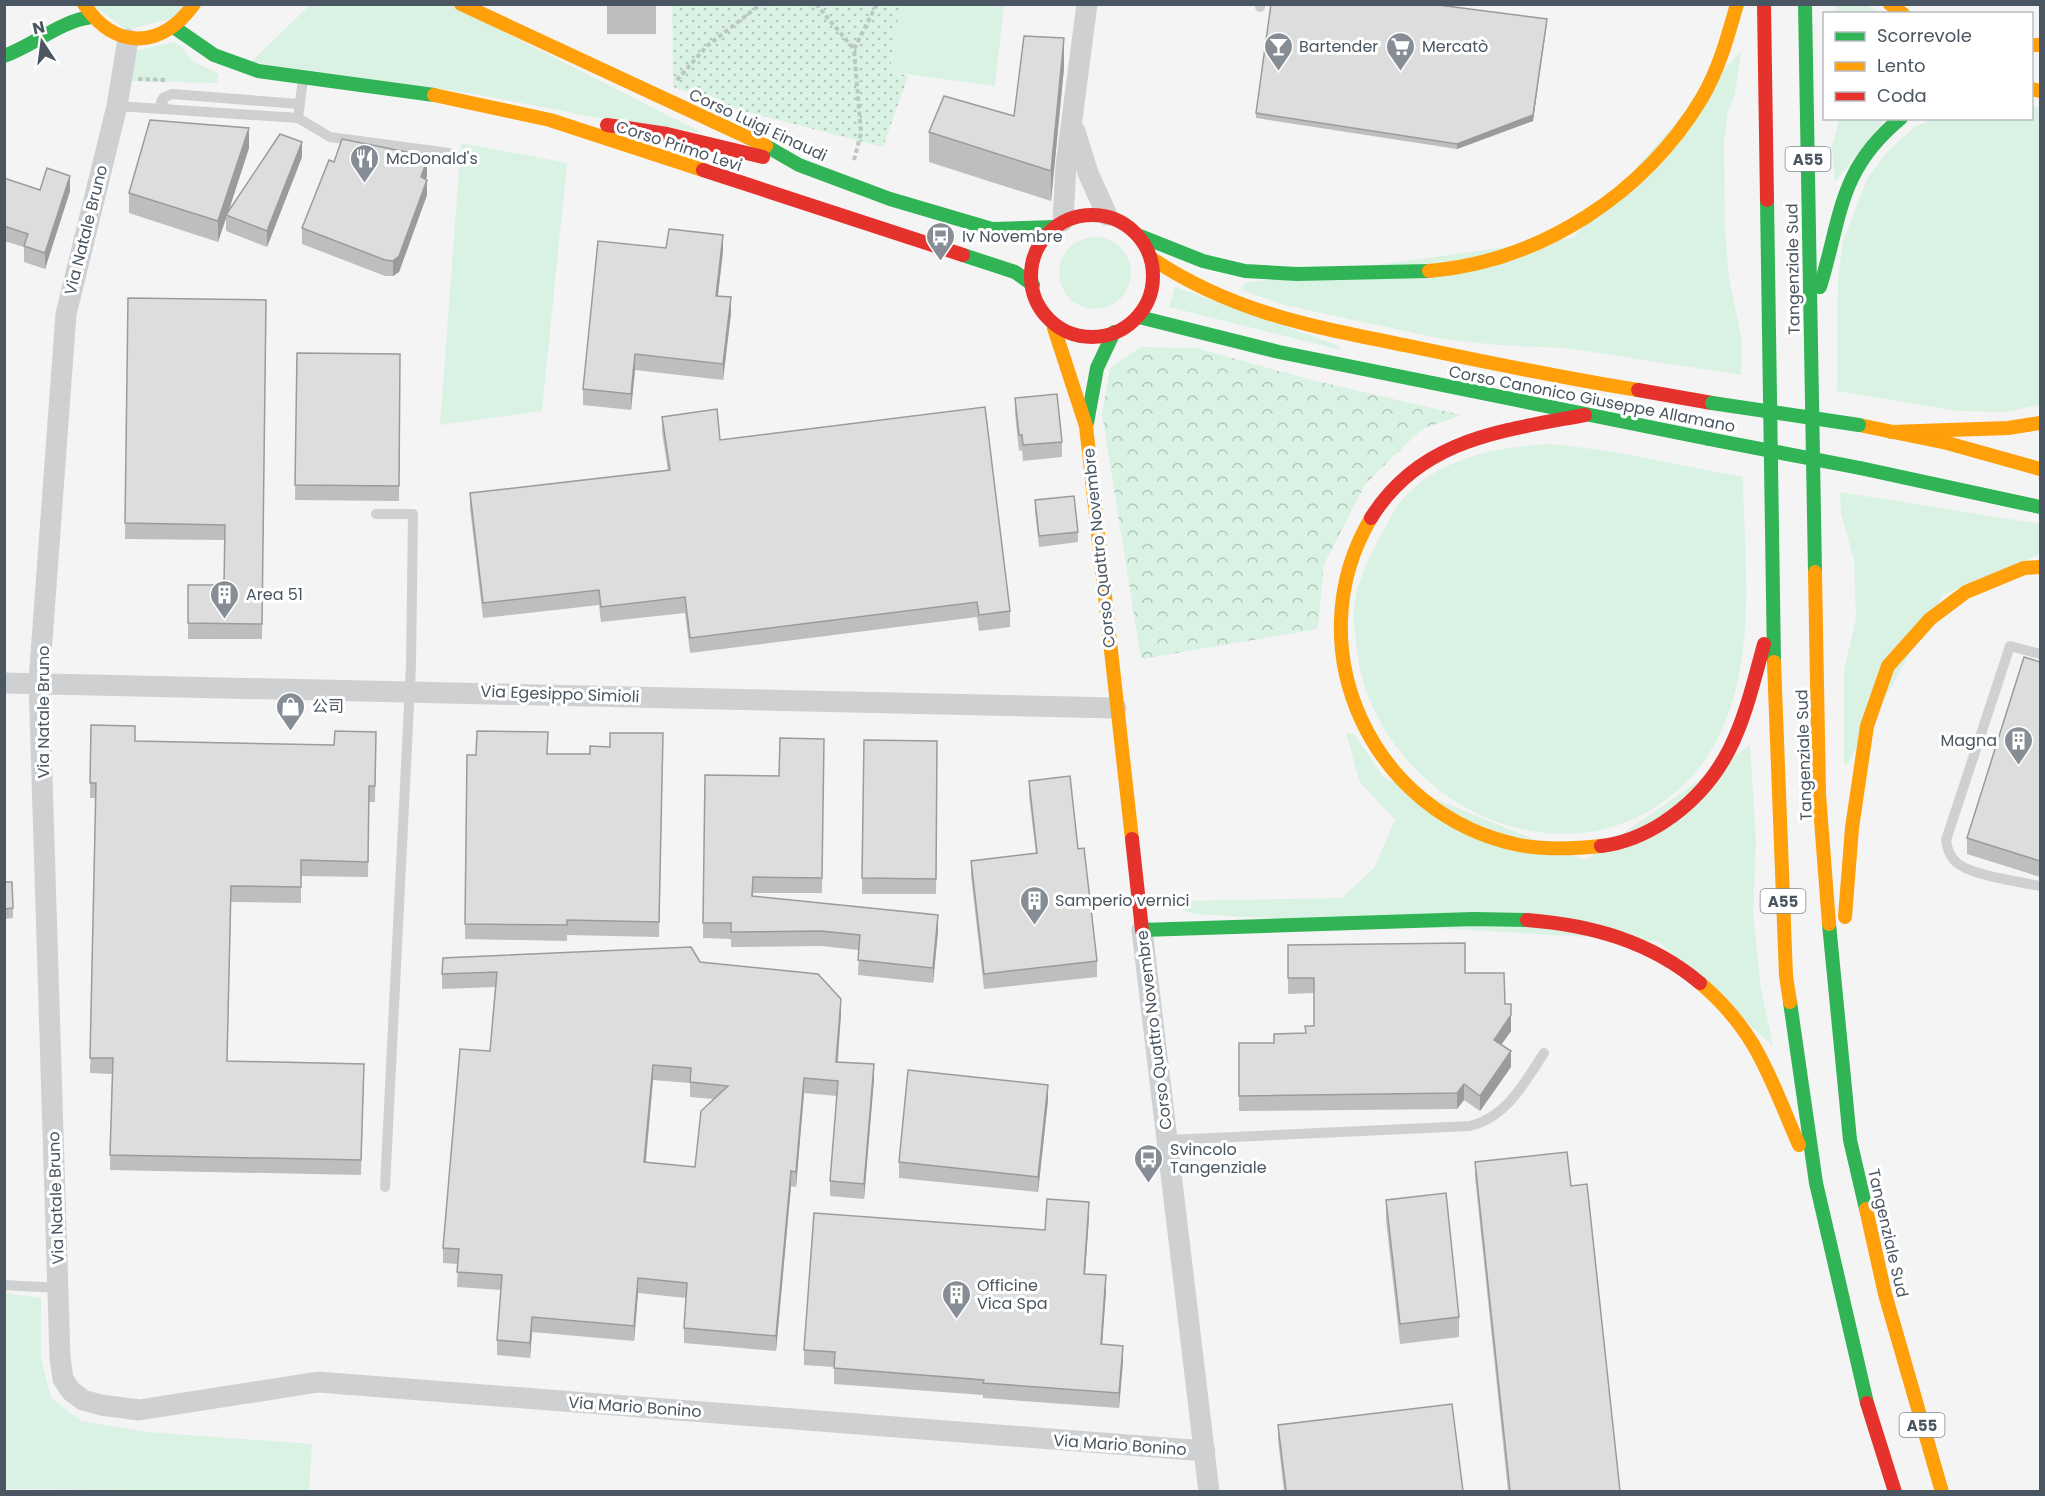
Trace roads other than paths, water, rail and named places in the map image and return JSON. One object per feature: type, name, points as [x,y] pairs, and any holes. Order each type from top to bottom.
[{"type":"main road","points":[[84,4],[92,17],[112,34],[128,39],[144,40],[161,36],[175,28],[188,15],[194,4]]},
{"type":"main road","name":"Corso Luigi Einaudi","points":[[461,4],[661,98],[749,136],[799,165],[890,200],[982,227],[1022,230],[1059,224]]},
{"type":"main road","points":[[1140,236],[1211,264],[1248,271],[1290,274],[1428,271],[1469,265],[1542,243],[1578,225],[1614,199],[1644,174],[1674,140],[1696,109],[1717,71],[1730,36],[1737,4]]},
{"type":"main road","name":"Tangenziale Sud","points":[[1764,4],[1772,616],[1786,976],[1816,1184],[1865,1397],[1895,1491]]},
{"type":"main road","name":"Tangenziale Sud","points":[[1805,4],[1819,794],[1837,1026],[1850,1140],[1872,1239],[1902,1358],[1942,1491]]},
{"type":"main road","points":[[56,26],[68,9]]},
{"type":"main road","points":[[4,56],[17,53],[70,19],[92,17]]},
{"type":"main road","name":"Corso Primo Levi","points":[[175,28],[211,56],[234,65],[440,96],[550,120],[1015,272],[1033,285]]},
{"type":"main road","name":"Corso Primo Levi","points":[[550,120],[601,124],[667,134],[799,165]]},
{"type":"main road","points":[[1810,314],[1831,255],[1843,192],[1862,158],[1899,120]]},
{"type":"main road","points":[[1077,215],[1107,215],[1131,227],[1140,236],[1151,258],[1155,277],[1150,299],[1139,317],[1114,332],[1076,335],[1054,327],[1042,313],[1033,285],[1032,268],[1035,253],[1059,224],[1077,215]]},
{"type":"main road","name":"Corso Canonico Giuseppe Allamano","points":[[1151,258],[1179,278],[1253,310],[1288,321],[1540,374],[1859,425],[1947,443],[2040,469]]},
{"type":"main road","name":"Corso Canonico Giuseppe Allamano","points":[[1139,317],[1279,352],[1585,415],[1860,468],[2040,507]]},
{"type":"main road","name":"Corso Quattro Novembre","points":[[1054,327],[1067,358],[1074,393],[1086,426],[1142,930]]},
{"type":"main road","name":"Corso Quattro Novembre","points":[[1086,426],[1097,368],[1114,332]]},
{"type":"main road","points":[[1585,415],[1493,433],[1465,441],[1430,458],[1400,478],[1379,503],[1358,542],[1343,578],[1338,612],[1339,641],[1347,683],[1359,716],[1377,749],[1399,777],[1426,802],[1458,822],[1496,840],[1514,845],[1533,849],[1568,851],[1604,847],[1638,838],[1667,822],[1695,799],[1719,771],[1733,746],[1772,616]]},
{"type":"main road","points":[[1891,432],[2008,428],[2040,423]]},
{"type":"main road","points":[[1837,1026],[1852,828],[1867,726],[1888,666],[1930,618],[1966,592],[2024,568],[2040,567]]},
{"type":"main road","points":[[1142,930],[1500,920],[1577,926],[1610,933],[1640,945],[1693,975],[1738,1020],[1756,1044],[1767,1066],[1778,1100],[1816,1184]]},
{"type":"street","points":[[1059,224],[1087,4]]},
{"type":"street","name":"Via Natale Bruno","points":[[71,1391],[63,1379],[60,1358],[39,681],[66,314],[117,106],[128,39]]},
{"type":"street","points":[[1072,122],[1088,173],[1107,215]]},
{"type":"street","name":"Via Egesippo Simioli","points":[[4,683],[39,681],[1116,708]]},
{"type":"street","name":"Corso Quattro Novembre","points":[[1142,930],[1209,1491]]},
{"type":"street","name":"Via Mario Bonino","points":[[71,1391],[83,1400],[139,1410],[318,1382],[1204,1451]]},
{"type":"lane","points":[[298,118],[298,104],[304,76]]},
{"type":"lane","points":[[166,110],[161,102],[163,98],[172,94],[298,104]]},
{"type":"lane","points":[[117,106],[298,118],[330,136],[449,153]]},
{"type":"lane","points":[[376,514],[413,514],[409,690],[385,1187]]},
{"type":"lane","points":[[2040,654],[2010,646],[1946,840],[1948,852],[1956,864],[2040,886]]},
{"type":"lane","points":[[1168,1140],[1470,1126],[1487,1122],[1513,1101],[1544,1053]]},
{"type":"lane","points":[[4,1285],[59,1288]]},
{"type":"place","name":"Bartender","points":[[1278,72]]},
{"type":"place","name":"Mercatò","points":[[1401,72]]},
{"type":"place","name":"McDonald's","points":[[365,184]]},
{"type":"place","name":"Iv Novembre","points":[[941,262]]},
{"type":"place","name":"Area 51","points":[[225,620]]},
{"type":"place","name":"公司","points":[[291,732]]},
{"type":"place","name":"Magna","points":[[2018,766]]},
{"type":"place","name":"Samperio vernici","points":[[1034,926]]},
{"type":"place","name":"Svincolo Tangenziale","points":[[1149,1184]]},
{"type":"place","name":"Officine Vica Spa","points":[[956,1320]]}]
